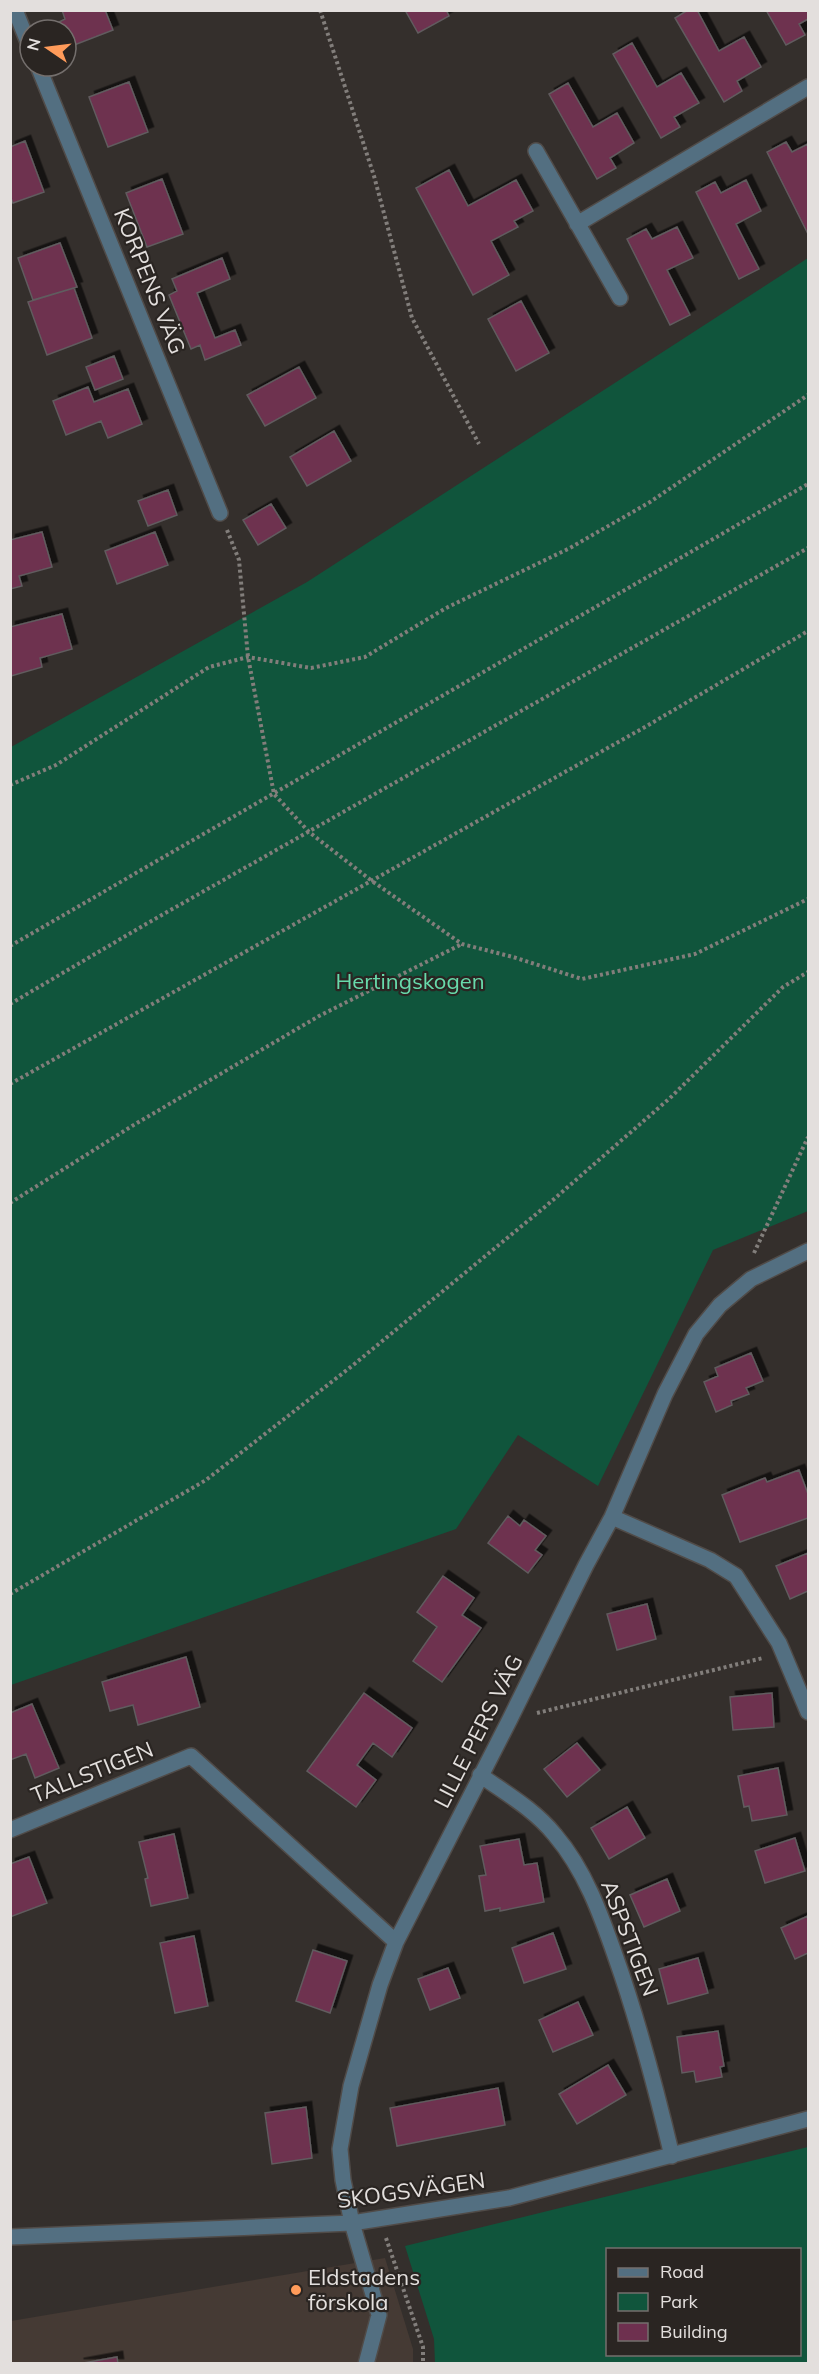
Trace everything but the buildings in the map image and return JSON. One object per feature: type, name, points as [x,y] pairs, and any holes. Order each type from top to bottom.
[{"type":"street","name":"KORPENS VÄG","points":[[43,78],[220,513]]},
{"type":"street","points":[[577,224],[808,87]]},
{"type":"street","points":[[536,151],[620,298]]},
{"type":"street","name":"LILLE PERS VÄG","points":[[366,2364],[379,2315],[352,2223],[342,2180],[340,2150],[351,2086],[380,1985],[396,1942],[612,1517],[682,1358],[696,1334],[737,1289],[751,1279],[808,1251]]},
{"type":"street","points":[[612,1517],[710,1560],[736,1576],[779,1643],[808,1712]]},
{"type":"street","name":"TALLSTIGEN","points":[[10,1830],[191,1756],[396,1942]]},
{"type":"street","name":"ASPSTIGEN","points":[[480,1775],[532,1811],[555,1835],[577,1866],[606,1931],[628,1992],[652,2074],[672,2156]]},
{"type":"street","name":"SKOGSVÄGEN","points":[[10,2237],[352,2223],[380,2219],[509,2198],[808,2119]]},
{"type":"path","points":[[320,10],[374,176],[411,318],[479,444]]},
{"type":"path","points":[[10,785],[56,765],[209,667],[248,657],[311,668],[365,657],[446,608],[570,548],[650,502],[808,395]]},
{"type":"path","points":[[10,946],[808,484]]},
{"type":"path","points":[[220,513],[239,560],[248,657],[274,794],[309,832],[372,881],[462,944],[513,957],[582,979],[695,954],[808,899]]},
{"type":"path","points":[[10,1004],[146,924],[808,548]]},
{"type":"path","points":[[10,1084],[645,728],[808,631]]},
{"type":"path","points":[[10,1203],[132,1126],[319,1016],[462,944]]},
{"type":"path","points":[[10,1594],[206,1480],[352,1366],[546,1206],[670,1098],[783,987],[808,972]]},
{"type":"path","points":[[737,1289],[808,1137]]},
{"type":"path","points":[[510,1719],[783,1653]]},
{"type":"path","points":[[380,2219],[423,2347],[423,2364]]},
{"type":"shaded area","name":"Eldstadens förskola","points":[[385,2258],[413,2349],[413,2364],[11,2364],[11,2321]]},
{"type":"green space","name":"Hertingskogen","points":[[808,258],[808,1211],[713,1250],[598,1486],[518,1435],[456,1529],[11,1685],[11,747],[307,582]]},
{"type":"green space","points":[[808,2147],[808,2363],[435,2363],[434,2339],[405,2246]]},
{"type":"place","name":"Eldstadens förskola","points":[[296,2290]]}]
